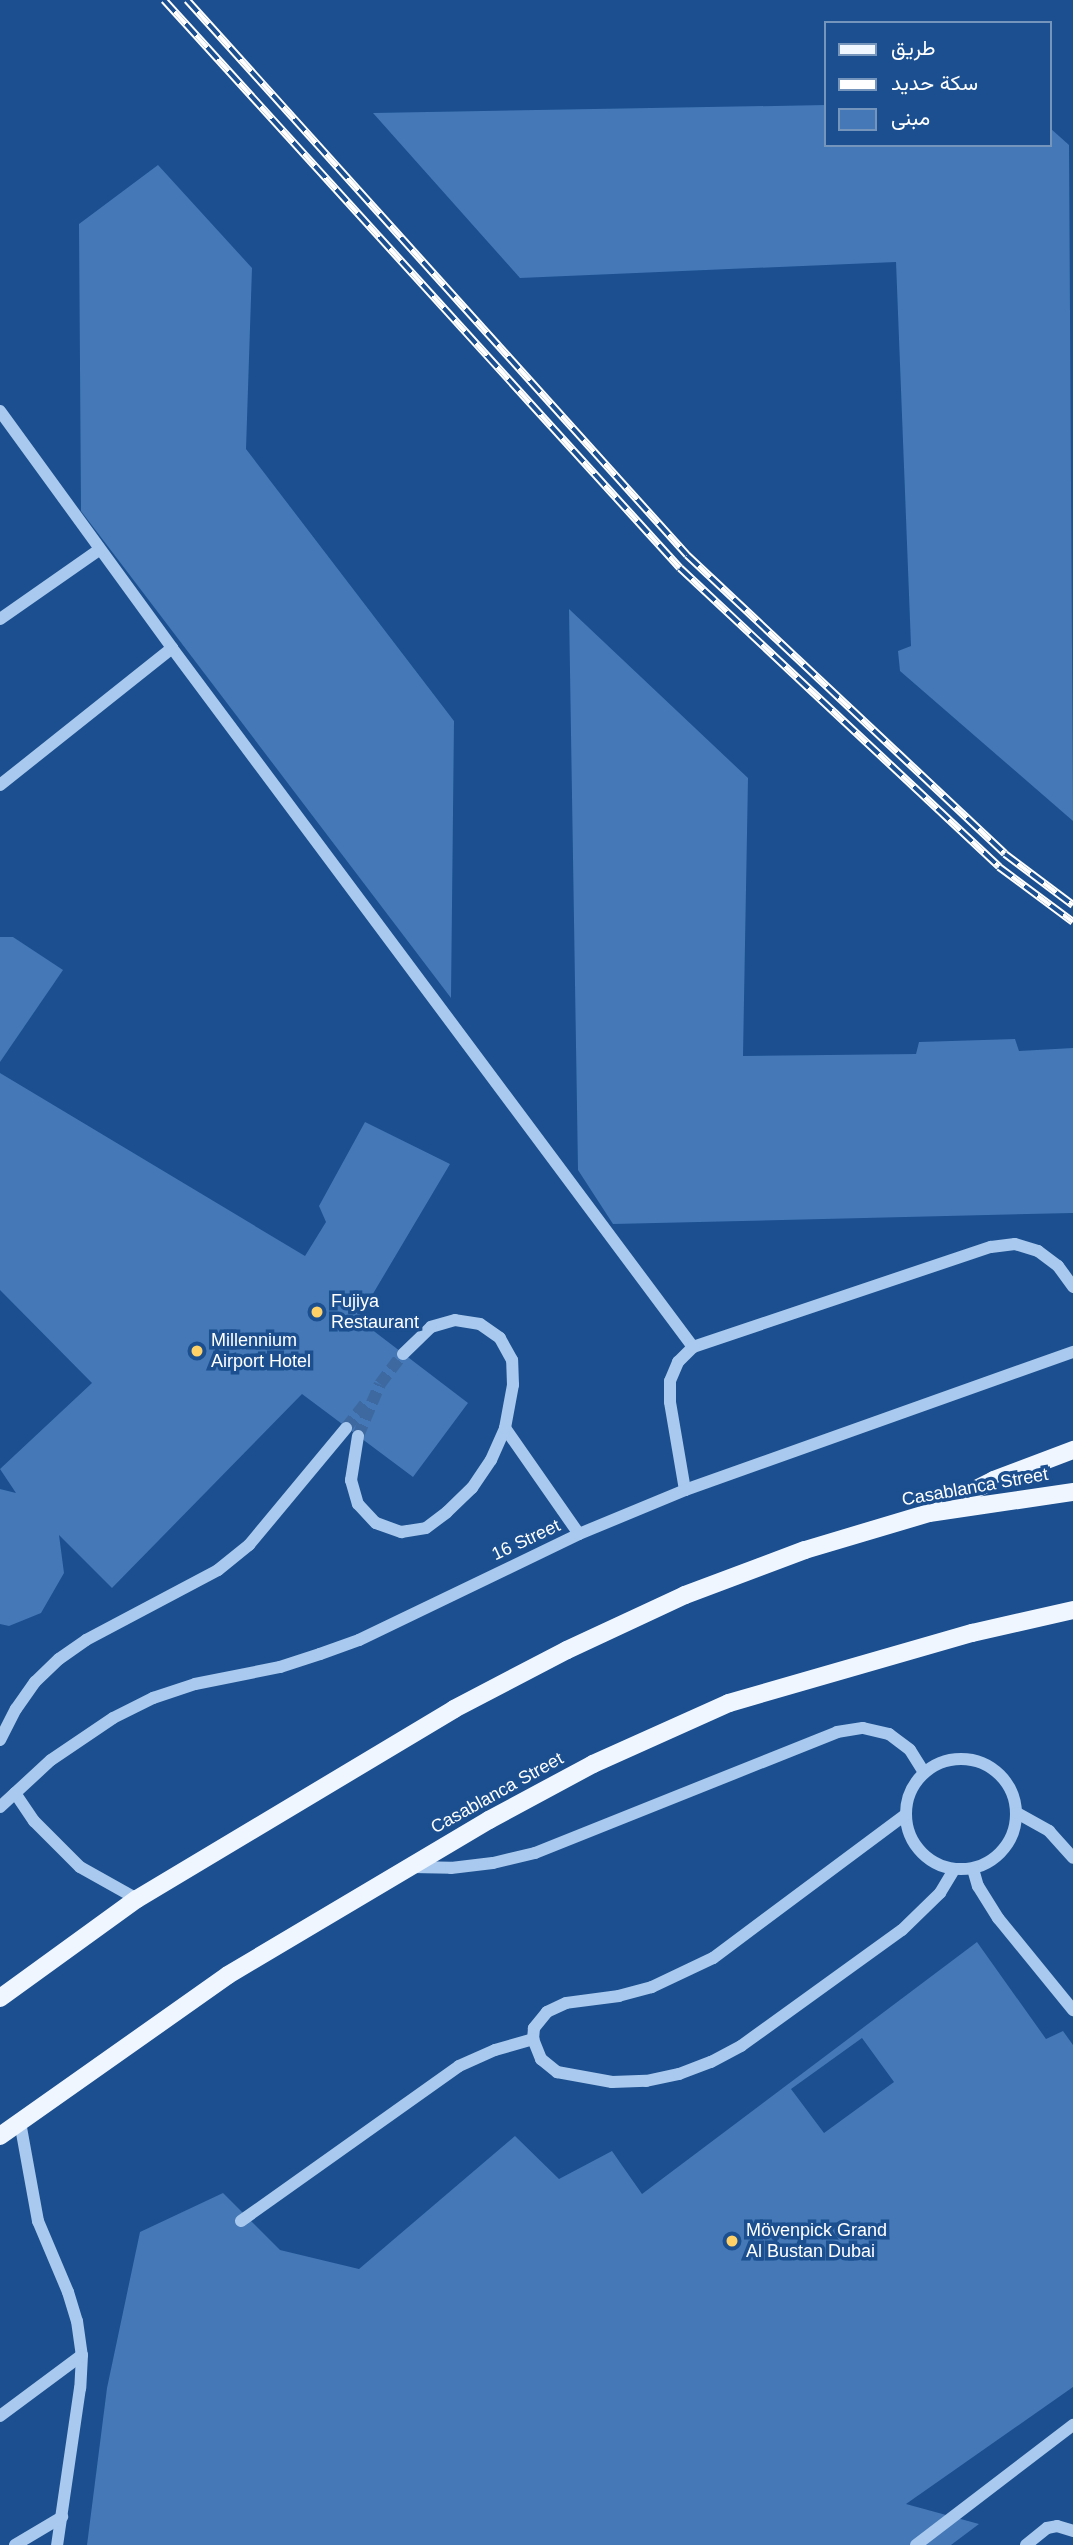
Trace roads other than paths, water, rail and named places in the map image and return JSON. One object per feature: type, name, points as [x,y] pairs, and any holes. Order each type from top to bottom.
[{"type":"main road","points":[[929,1513],[994,1480],[1073,1450]]},
{"type":"main road","name":"Casablanca Street","points":[[0,1998],[137,1899],[453,1709],[567,1650],[684,1595],[781,1559],[929,1513],[1073,1492]]},
{"type":"main road","name":"Casablanca Street","points":[[0,2136],[228,1975],[408,1866],[593,1763],[729,1703],[972,1633],[1073,1610]]},
{"type":"lane","points":[[0,411],[99,550],[693,1347]]},
{"type":"lane","points":[[0,619],[99,550]]},
{"type":"lane","points":[[0,785],[172,648]]},
{"type":"lane","points":[[685,1490],[670,1402],[670,1381],[678,1362],[693,1347],[991,1247],[1015,1244],[1038,1251],[1058,1266],[1073,1287]]},
{"type":"lane","points":[[358,1436],[351,1479],[358,1504],[376,1523],[401,1532],[426,1528],[472,1488],[491,1460],[505,1428],[513,1373],[512,1360],[500,1338],[480,1324],[455,1320],[431,1327],[403,1354]]},
{"type":"lane","name":"16 Street","points":[[0,1807],[51,1760],[76,1742],[113,1718],[153,1698],[195,1684],[280,1667],[359,1640],[579,1534],[685,1490],[1073,1352]]},
{"type":"lane","points":[[0,1740],[16,1709],[35,1682],[59,1659],[86,1640],[218,1570],[250,1545],[346,1428]]},
{"type":"lane","points":[[505,1428],[579,1534]]},
{"type":"lane","points":[[408,1866],[461,1867],[535,1853],[836,1732],[863,1728],[889,1734],[910,1750],[924,1772]]},
{"type":"lane","points":[[963,1758],[984,1763],[1001,1775],[1013,1793],[1017,1813],[1015,1832],[1005,1849],[991,1862],[973,1869],[954,1870],[936,1863],[920,1852],[910,1835],[905,1815],[910,1791],[924,1772],[942,1761],[963,1758]]},
{"type":"lane","points":[[15,1793],[33,1821],[80,1867],[137,1899]]},
{"type":"lane","points":[[1017,1813],[1049,1831],[1073,1858]]},
{"type":"lane","points":[[905,1815],[713,1958],[652,1987],[619,1996],[566,2003],[547,2012],[534,2028],[533,2039],[541,2059],[557,2073],[578,2078],[646,2081],[679,2074],[711,2062],[741,2046],[902,1930],[932,1903],[954,1870]]},
{"type":"lane","points":[[973,1869],[978,1886],[992,1910],[1073,2010]]},
{"type":"lane","points":[[241,2221],[459,2067],[495,2050],[533,2039]]},
{"type":"lane","points":[[20,2122],[38,2221],[68,2292],[77,2321],[82,2355],[57,2545]]},
{"type":"lane","points":[[0,2416],[82,2355]]},
{"type":"lane","points":[[916,2545],[1073,2425]]},
{"type":"lane","points":[[15,2545],[62,2517]]},
{"type":"lane","points":[[1026,2545],[1047,2528],[1071,2527]]},
{"type":"tunnel","points":[[358,1436],[380,1384],[403,1354]]},
{"type":"tunnel","points":[[346,1428],[365,1404]]},
{"type":"railway","points":[[164,0],[680,568],[999,867],[1073,922]]},
{"type":"railway","points":[[187,0],[687,555],[1005,854],[1073,905]]},
{"type":"place","name":"Fujiya Restaurant","points":[[317,1312]]},
{"type":"place","name":"Millennium Airport Hotel","points":[[197,1351]]},
{"type":"place","name":"Mövenpick Grand Al Bustan Dubai","points":[[732,2241]]}]
